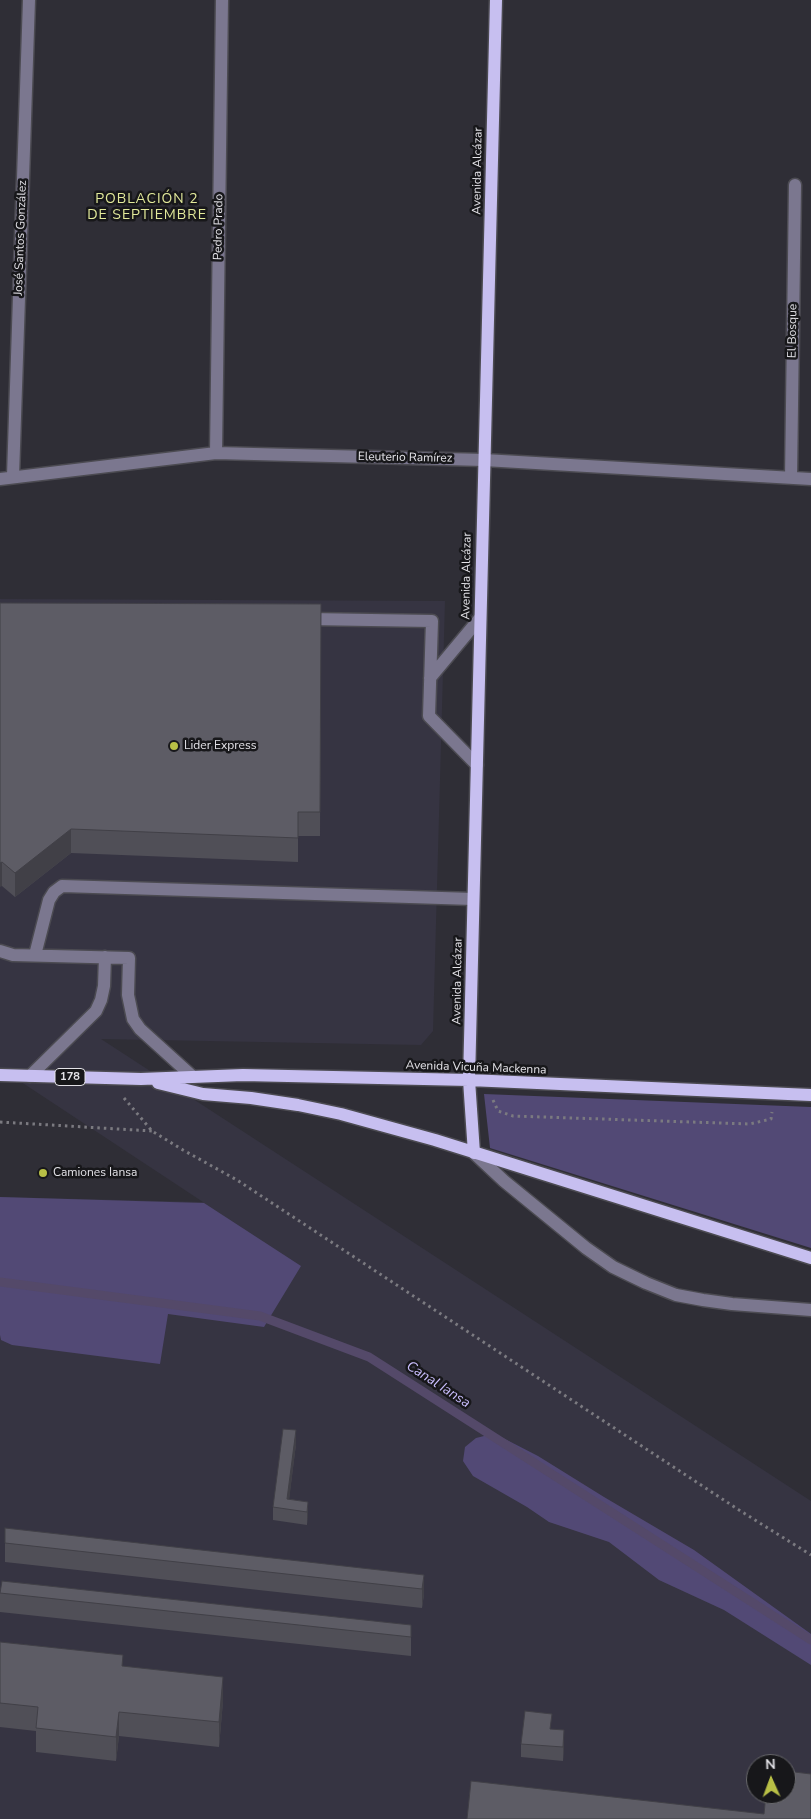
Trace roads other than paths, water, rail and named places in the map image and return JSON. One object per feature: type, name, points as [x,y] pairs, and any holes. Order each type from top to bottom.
[{"type":"main road","name":"Avenida Alcázar","points":[[474,1153],[469,1080],[496,0]]},
{"type":"main road","name":"Avenida Vicuña Mackenna","points":[[0,1075],[141,1080],[243,1075],[469,1080],[811,1096]]},
{"type":"main road","name":"Avenida Vicuña Mackenna","points":[[141,1080],[203,1094],[251,1098],[341,1114],[474,1153],[811,1258]]},
{"type":"street","name":"José Santos González","points":[[13,476],[29,0]]},
{"type":"street","name":"Pedro Prado","points":[[216,454],[222,0]]},
{"type":"street","name":"El Bosque","points":[[791,478],[795,185]]},
{"type":"street","name":"Eleuterio Ramírez","points":[[0,479],[216,454],[484,460],[811,478]]},
{"type":"street","points":[[430,678],[480,618]]},
{"type":"street","points":[[309,619],[432,621],[429,716],[477,765]]},
{"type":"street","points":[[35,955],[49,900],[54,892],[62,886],[473,900]]},
{"type":"street","points":[[0,952],[13,955],[129,958],[128,995],[133,1019],[140,1029],[193,1077]]},
{"type":"street","points":[[30,1076],[96,1011],[102,993],[105,957]]},
{"type":"street","name":"Avenida Vicuña Mackenna","points":[[474,1153],[504,1181],[586,1248],[613,1267],[646,1283],[676,1296],[732,1304],[811,1310]]},
{"type":"waterway","name":"Canal Iansa","points":[[0,1282],[260,1316],[369,1357],[811,1640]]},
{"type":"place","name":"Lider Express","points":[[174,746]]},
{"type":"place","name":"Camiones Iansa","points":[[43,1173]]},
{"type":"district","name":"POBLACIÓN 2 DE SEPTIEMBRE","points":[[147,208]]}]
